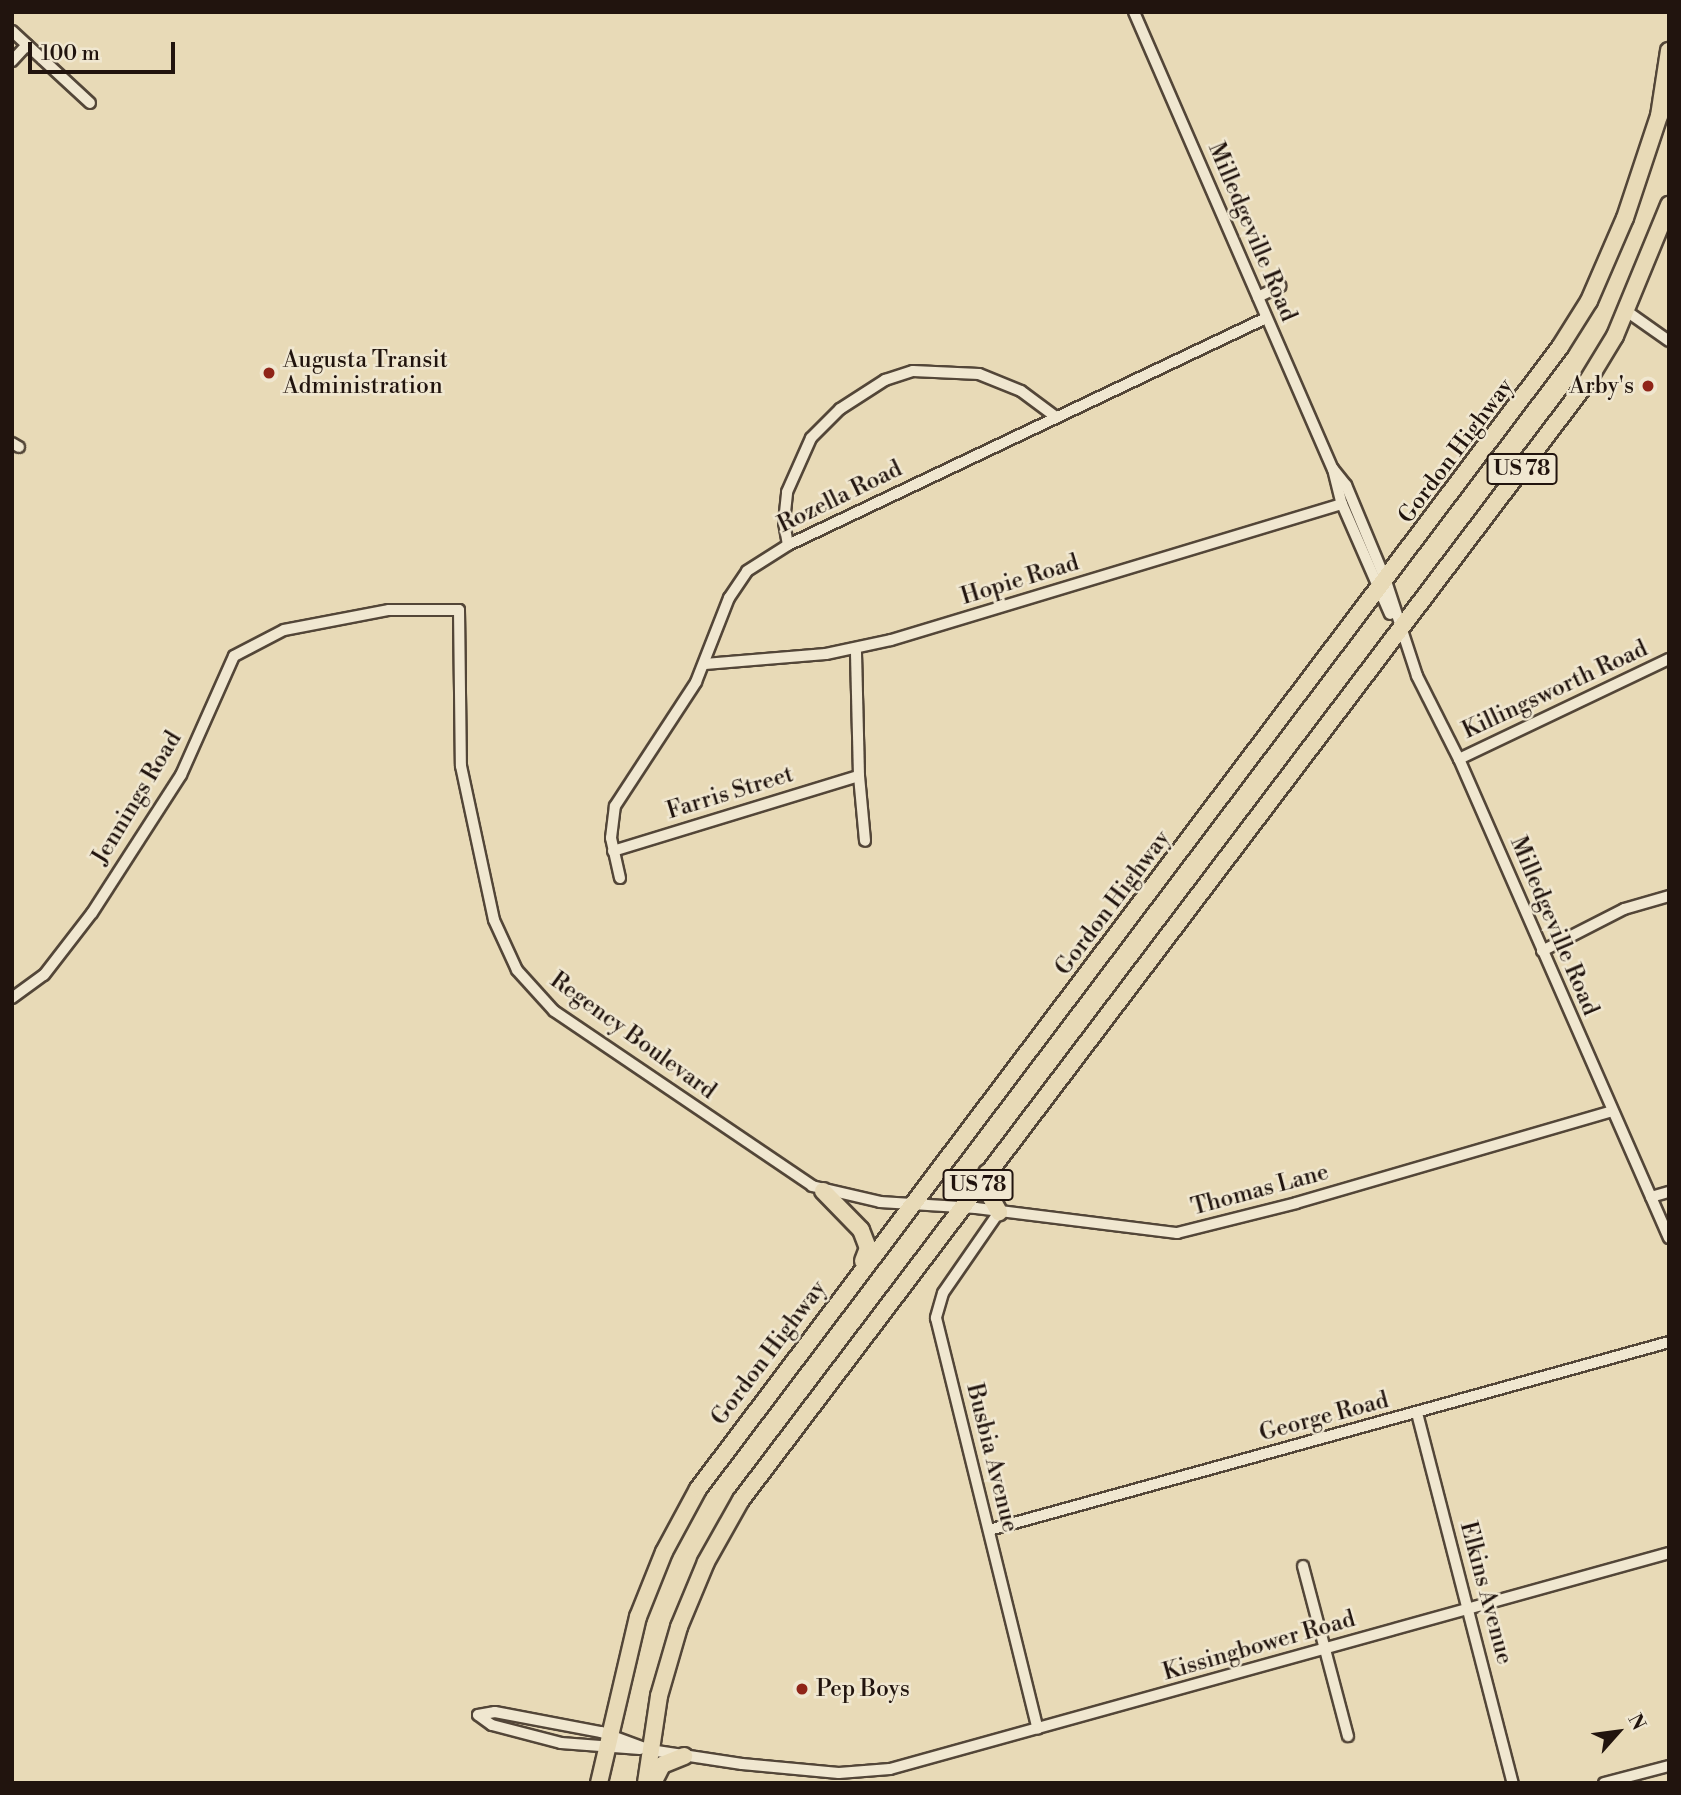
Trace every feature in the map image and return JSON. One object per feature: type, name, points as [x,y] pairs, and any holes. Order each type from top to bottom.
[{"type":"highway","name":"Gordon Highway","points":[[599,1783],[605,1742],[638,1617],[689,1505],[728,1446],[857,1274],[1541,376],[1589,301],[1625,218],[1666,90],[1669,51]]},
{"type":"highway","name":"US 78","points":[[646,1783],[668,1661],[714,1546],[761,1471],[1587,382],[1625,310],[1669,205]]},
{"type":"highway","points":[[987,1174],[989,1194],[999,1212]]},
{"type":"highway","points":[[823,1191],[864,1236],[867,1253],[857,1274]]},
{"type":"highway","points":[[653,1783],[662,1765],[684,1756]]},
{"type":"street","name":"Milledgeville Road","points":[[1133,12],[1333,469],[1342,503],[1382,586]]},
{"type":"street","points":[[12,30],[90,103]]},
{"type":"street","points":[[12,61],[27,45]]},
{"type":"street","points":[[1258,297],[1281,286]]},
{"type":"street","points":[[1625,310],[1669,341]]},
{"type":"street","name":"Rozella Road","points":[[620,878],[613,850],[615,806],[705,664],[740,578],[788,545],[1266,318]]},
{"type":"street","points":[[788,545],[784,522],[788,492],[811,438],[840,408],[885,380],[913,371],[979,374],[1021,391],[1056,417]]},
{"type":"street","name":"Milledgeville Road","points":[[1333,469],[1346,485],[1399,631],[1459,759],[1610,1112],[1669,1238]]},
{"type":"street","name":"Hopie Road","points":[[705,664],[856,649],[1342,503]]},
{"type":"street","name":"Jennings Road","points":[[12,998],[44,975],[92,913],[181,775],[234,656],[284,630],[389,610],[459,610]]},
{"type":"street","name":"Regency Boulevard","points":[[459,610],[461,766],[494,920],[517,970],[554,1011],[823,1191],[911,1204]]},
{"type":"street","points":[[856,649],[859,776],[865,841]]},
{"type":"street","name":"Killingsworth Road","points":[[1459,759],[1669,659]]},
{"type":"street","name":"Farris Street","points":[[613,850],[859,776]]},
{"type":"street","points":[[1542,951],[1624,909],[1669,896]]},
{"type":"street","name":"Thomas Lane","points":[[911,1204],[961,1207],[1177,1233],[1296,1203],[1610,1112]]},
{"type":"street","points":[[1651,1197],[1669,1192]]},
{"type":"street","name":"Busbia Avenue","points":[[999,1212],[943,1293],[936,1318],[1038,1729]]},
{"type":"street","name":"George Road","points":[[989,1530],[1669,1342]]},
{"type":"street","name":"Elkins Avenue","points":[[1417,1413],[1513,1783]]},
{"type":"street","name":"Kissingbower Road","points":[[605,1742],[495,1712],[478,1715],[492,1725],[535,1735],[605,1742],[684,1756],[859,1778],[1669,1553]]},
{"type":"street","points":[[1303,1566],[1348,1737]]},
{"type":"street","points":[[1604,1783],[1669,1766]]},
{"type":"place","name":"Augusta Transit Administration","points":[[269,373]]},
{"type":"place","name":"Arby's","points":[[1648,386]]},
{"type":"place","name":"Pep Boys","points":[[802,1689]]}]
